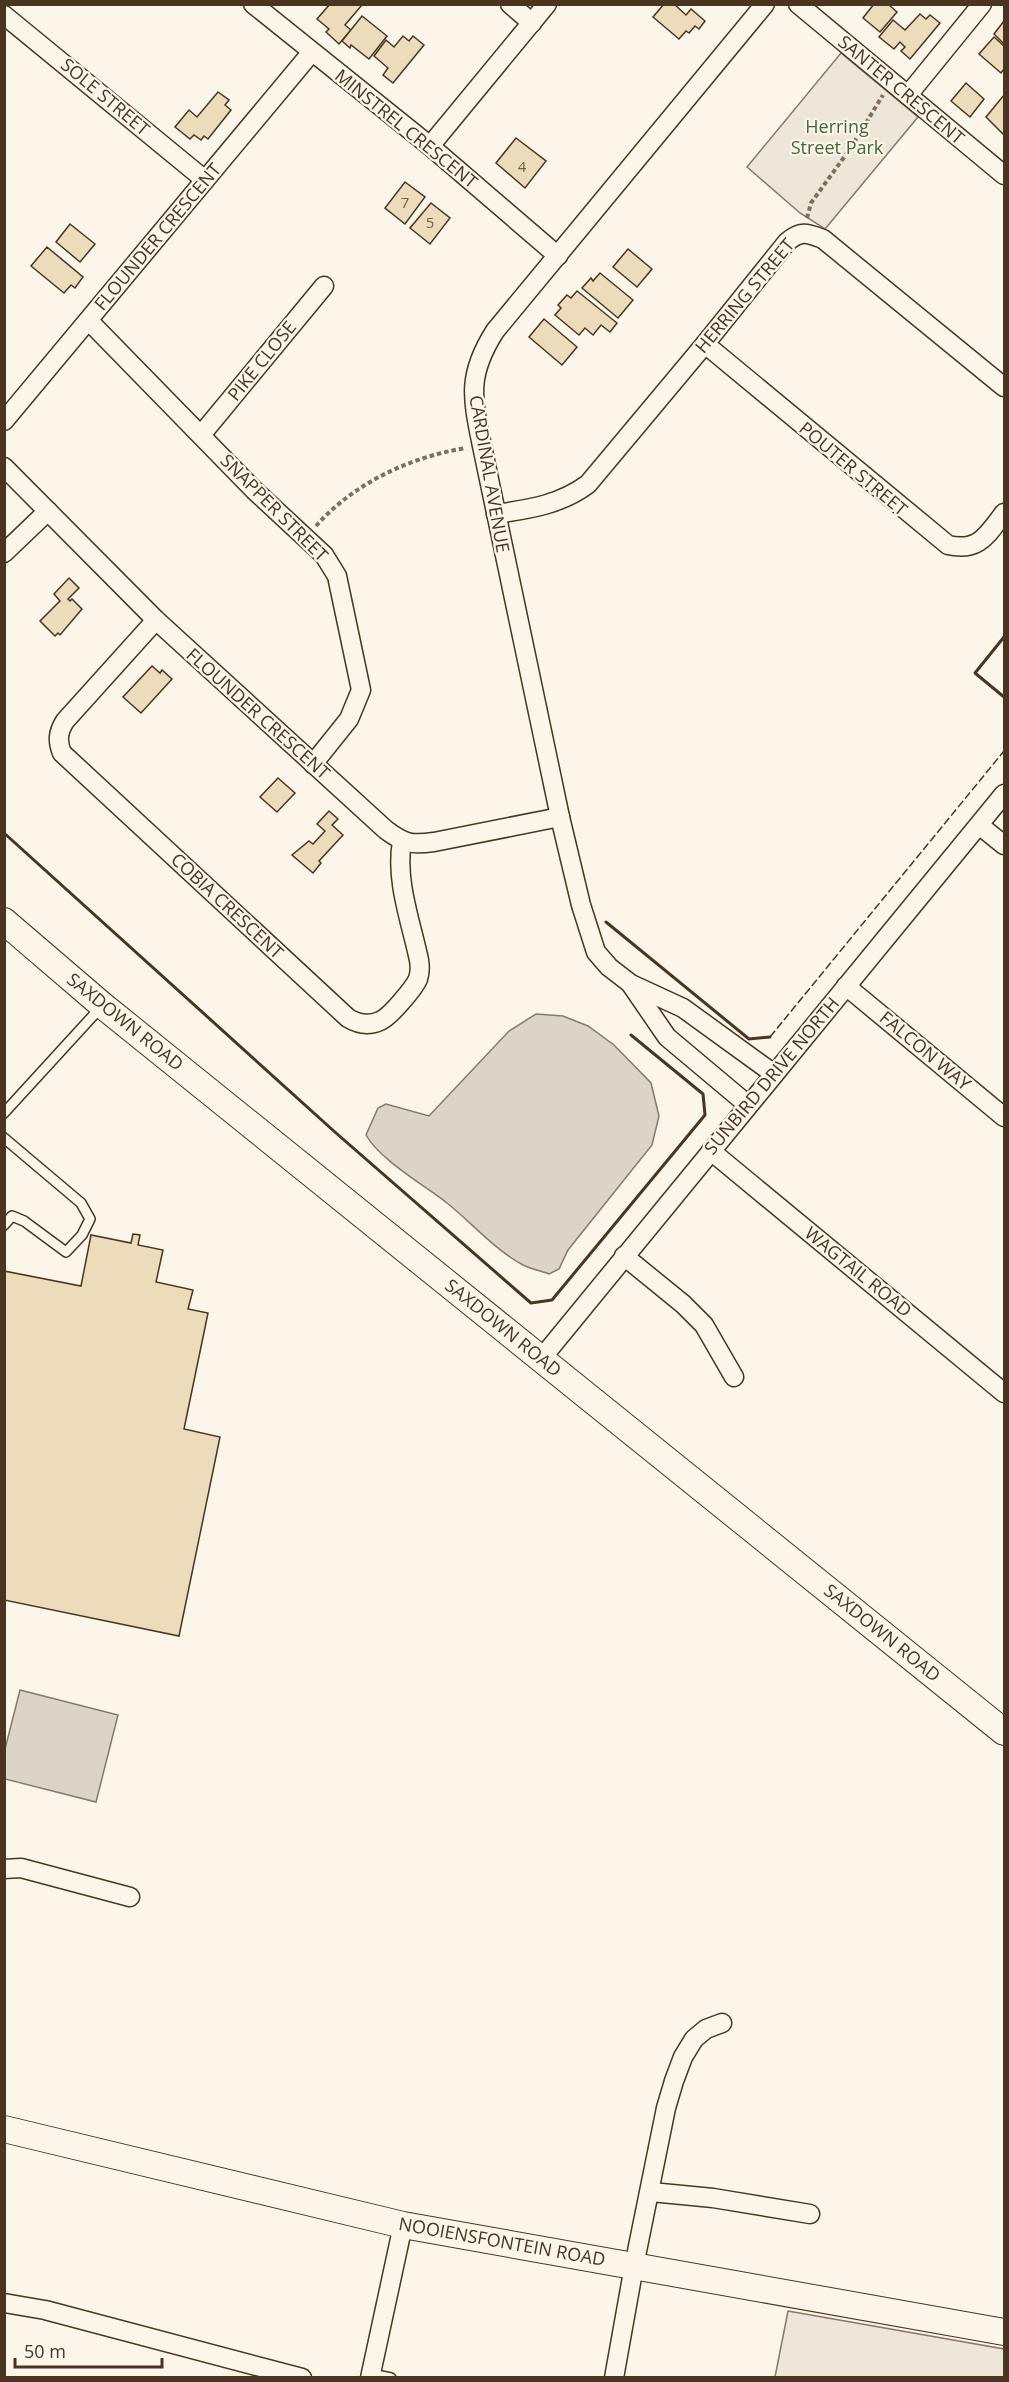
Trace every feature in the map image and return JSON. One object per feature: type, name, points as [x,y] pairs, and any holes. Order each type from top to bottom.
[{"type":"street","name":"MINSTREL CRESCENT","points":[[253,4],[311,53],[430,146],[558,256]]},
{"type":"street","points":[[510,4],[532,23]]},
{"type":"street","points":[[430,146],[547,4]]},
{"type":"street","name":"CARDINAL AVENUE","points":[[765,4],[495,331],[475,371],[473,391],[474,410],[495,514],[560,817],[589,937],[596,952],[609,967],[631,984],[683,1008],[774,1074]]},
{"type":"street","name":"SANTER CRESCENT","points":[[798,4],[1005,175]]},
{"type":"street","points":[[908,95],[982,4]]},
{"type":"street","name":"SOLE STREET","points":[[6,19],[205,180]]},
{"type":"street","name":"FLOUNDER CRESCENT","points":[[4,421],[311,53]]},
{"type":"street","name":"HERRING STREET","points":[[495,514],[541,507],[574,494],[588,484],[795,235],[804,233],[823,239],[1005,387]]},
{"type":"street","name":"PIKE CLOSE","points":[[201,435],[324,286]]},
{"type":"street","name":"SNAPPER STREET","points":[[89,321],[324,555],[337,576],[361,690],[349,719],[313,765]]},
{"type":"street","name":"POUTER STREET","points":[[705,344],[948,545],[958,547],[976,544],[1005,513]]},
{"type":"street","name":"FLOUNDER CRESCENT","points":[[4,467],[156,620],[313,765],[402,842]]},
{"type":"street","points":[[4,553],[48,511]]},
{"type":"street","name":"COBIA CRESCENT","points":[[156,620],[65,721],[58,734],[62,753],[348,1018],[361,1023],[374,1023],[387,1017],[415,983],[420,973],[402,879],[400,854],[402,842]]},
{"type":"street","name":"SUNBIRD DRIVE NORTH","points":[[541,1359],[1005,794]]},
{"type":"street","points":[[402,842],[413,844],[434,842],[560,817]]},
{"type":"street","points":[[979,825],[1005,845]]},
{"type":"street","name":"SAXDOWN ROAD","points":[[4,921],[102,1005],[1005,1732]]},
{"type":"street","name":"CARDINAL AVENUE","points":[[631,984],[667,1037],[748,1105]]},
{"type":"street","name":"FALCON WAY","points":[[846,986],[1005,1117]]},
{"type":"street","name":"WAGTAIL ROAD","points":[[711,1151],[1005,1393]]},
{"type":"street","points":[[624,1256],[704,1325],[734,1377]]},
{"type":"street","points":[[4,1869],[21,1868],[130,1897]]},
{"type":"street","points":[[614,2378],[666,2108],[683,2057],[694,2039],[706,2029],[722,2023]]},
{"type":"street","name":"NOOIENSFONTEIN ROAD","points":[[4,2129],[403,2225],[1005,2331]]},
{"type":"street","points":[[651,2192],[713,2198],[810,2214]]},
{"type":"street","points":[[370,2376],[403,2225]]},
{"type":"street","points":[[4,2303],[45,2310],[302,2378]]},
{"type":"lane","points":[[4,1113],[102,1005]]},
{"type":"lane","points":[[4,1138],[81,1203],[90,1219],[82,1235],[66,1252],[24,1221],[12,1216],[4,1225]]},
{"type":"lane","points":[[370,2376],[391,2378]]},
{"type":"path","points":[[804,233],[811,203],[867,123],[878,100]]},
{"type":"path","points":[[305,537],[333,507],[377,478],[424,456],[482,446]]},
{"type":"green space","name":"Herring Street Park","points":[[841,53],[918,117],[825,229],[800,213],[747,167]]},
{"type":"green space","points":[[788,2311],[1004,2349],[1004,2377],[775,2377]]},
{"type":"shaded area","points":[[536,1014],[563,1016],[588,1026],[614,1045],[651,1083],[659,1116],[652,1145],[568,1250],[559,1269],[549,1274],[529,1268],[503,1252],[447,1203],[381,1154],[366,1135],[378,1108],[386,1104],[429,1116],[509,1031]]},
{"type":"shaded area","points":[[20,1690],[118,1715],[96,1802],[5,1779],[5,1749]]},
{"type":"building","points":[[330,4],[362,5],[345,25],[351,30],[339,44],[326,32],[329,29],[317,19]]},
{"type":"building","points":[[664,4],[674,4],[686,15],[691,9],[705,21],[699,29],[695,26],[679,39],[653,17]]},
{"type":"building","points":[[874,4],[888,4],[897,12],[880,32],[863,18]]},
{"type":"building","points":[[920,14],[926,19],[930,15],[940,23],[910,59],[901,51],[905,47],[900,42],[894,49],[879,37],[893,20],[905,30]]},
{"type":"building","points":[[362,16],[387,36],[369,59],[342,41]]},
{"type":"building","points":[[1004,21],[1004,44],[994,34]]},
{"type":"building","points":[[403,36],[409,41],[413,36],[424,45],[393,83],[383,75],[388,68],[374,56],[386,40],[394,47]]},
{"type":"building","points":[[994,37],[1004,46],[1004,69],[1001,73],[979,54]]},
{"type":"building","points":[[966,83],[984,99],[970,117],[951,101]]},
{"type":"building","points":[[218,92],[229,100],[225,105],[231,110],[208,139],[204,136],[201,140],[194,135],[190,139],[175,127],[189,110],[197,117]]},
{"type":"building","points":[[1004,95],[1004,132],[1003,134],[986,117]]},
{"type":"building","points":[[516,138],[546,161],[525,188],[496,163]]},
{"type":"building","points":[[405,182],[425,197],[405,224],[385,208]]},
{"type":"building","points":[[431,203],[450,218],[430,244],[410,228]]},
{"type":"building","points":[[70,224],[95,244],[80,262],[56,242]]},
{"type":"building","points":[[47,247],[83,277],[75,288],[71,285],[64,293],[31,266]]},
{"type":"building","points":[[628,249],[652,269],[637,287],[613,267]]},
{"type":"building","points":[[600,273],[633,300],[618,318],[582,288],[591,278],[593,281]]},
{"type":"building","points":[[577,291],[617,323],[610,332],[601,325],[593,335],[585,328],[579,335],[555,315],[561,308],[558,305],[567,295],[571,298]]},
{"type":"building","points":[[544,319],[577,347],[562,365],[529,337]]},
{"type":"building","points":[[69,578],[79,588],[68,599],[70,601],[72,599],[82,609],[60,635],[58,633],[55,636],[40,621],[60,601],[54,594]]},
{"type":"building","points":[[152,666],[160,673],[162,670],[172,679],[141,713],[123,697]]},
{"type":"building","points":[[278,778],[295,793],[277,812],[260,797]]},
{"type":"building","points":[[329,811],[338,819],[332,825],[343,835],[319,861],[321,863],[313,873],[292,855],[309,841],[313,844],[325,831],[317,824]]},
{"type":"building","points":[[133,1234],[140,1235],[138,1245],[163,1250],[156,1282],[193,1290],[188,1309],[208,1313],[184,1429],[220,1437],[179,1636],[4,1600],[4,1271],[81,1286],[91,1235],[131,1243]]},
{"type":"fence","points":[[770,1037],[1004,751]]},
{"type":"wall","points":[[1004,637],[975,673],[1004,697]]},
{"type":"wall","points":[[4,833],[336,1133],[531,1303],[552,1300],[705,1115],[703,1094],[631,1035]]},
{"type":"wall","points":[[606,922],[749,1039],[770,1037]]}]
